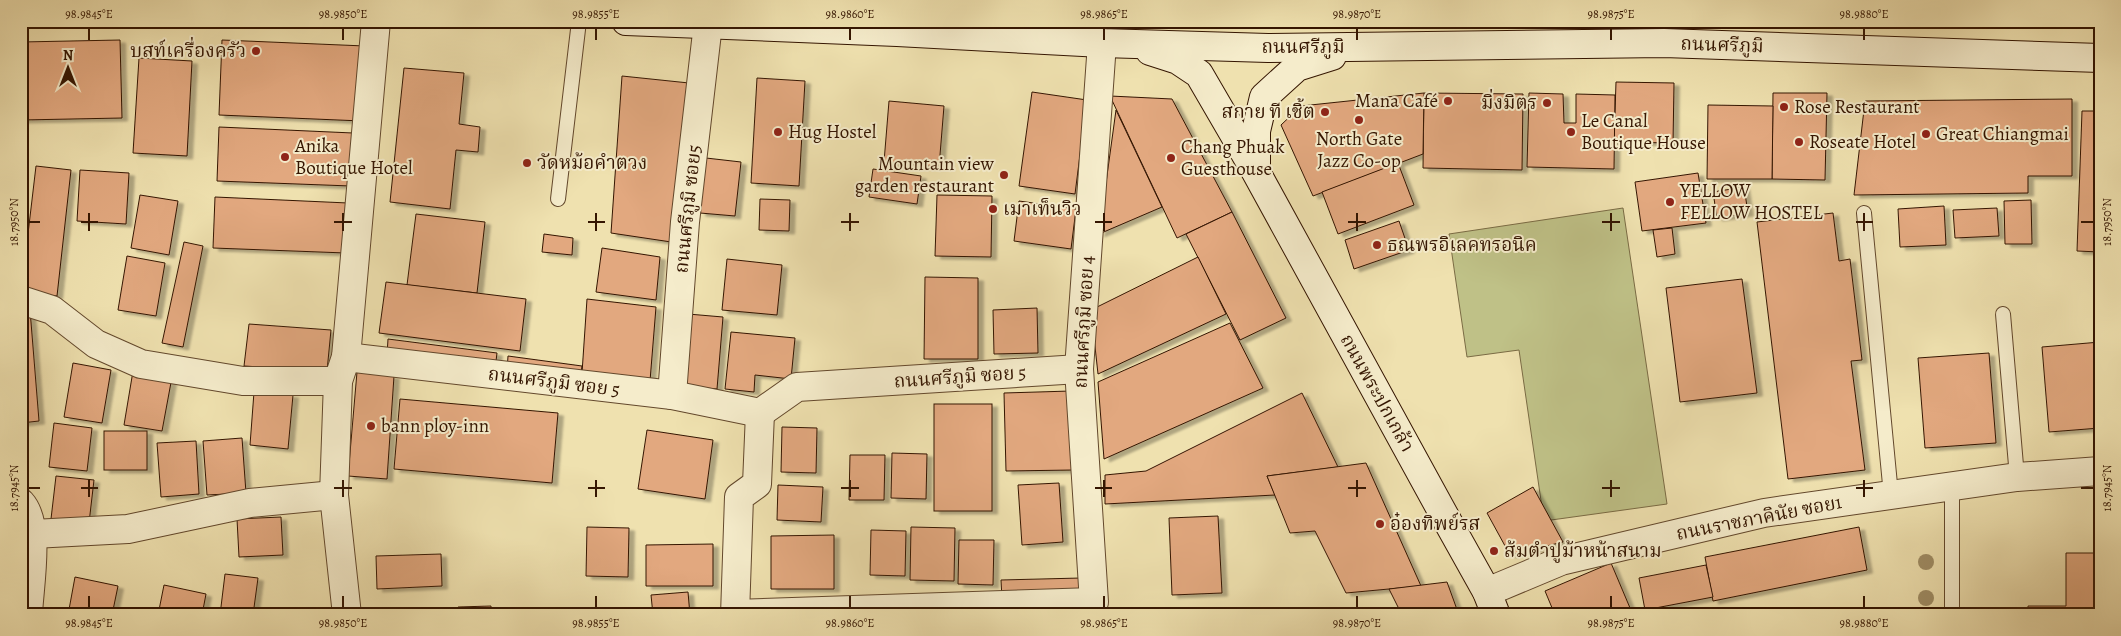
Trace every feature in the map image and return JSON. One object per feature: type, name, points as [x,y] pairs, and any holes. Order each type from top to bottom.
[{"type":"street","points":[[347,615],[334,495],[342,369],[376,21]]},
{"type":"street","name":"ถนนศรีภูมิ","points":[[626,21],[897,32],[1102,43],[1268,48],[1664,43],[2100,58]]},
{"type":"street","name":"ถนนศรีภูมิ ซอย5","points":[[672,395],[685,222],[708,24]]},
{"type":"street","name":"ถนนพระปกเกล้า","points":[[1102,43],[1142,49],[1178,60],[1199,74],[1256,172],[1491,604]]},
{"type":"street","name":"ถนนศรีภูมิ ซอย 4","points":[[735,614],[1094,602],[1079,369],[1102,43]]},
{"type":"street","name":"ถนนพระปกเกล้า","points":[[1256,172],[1256,131],[1264,96],[1297,67],[1360,47]]},
{"type":"street","name":"ถนนศรีภูมิ ซอย 5","points":[[21,300],[52,310],[96,344],[141,364],[243,381],[342,369],[672,395],[760,413],[797,387],[1079,369]]},
{"type":"street","points":[[735,614],[739,497],[757,484],[760,413]]},
{"type":"street","name":"ถนนราชภาคินัย ซอย1","points":[[1491,604],[1560,561],[1764,513],[2018,477],[2100,471]]},
{"type":"street","points":[[32,534],[128,529],[250,503],[334,495]]},
{"type":"street","points":[[21,503],[26,509],[32,534],[28,615]]},
{"type":"lane","points":[[558,199],[579,21]]},
{"type":"lane","points":[[1864,213],[1891,495]]},
{"type":"lane","points":[[2003,314],[2018,477]]},
{"type":"lane","points":[[1952,486],[1952,615]]},
{"type":"green space","points":[[1623,208],[1667,504],[1544,521],[1519,350],[1467,357],[1449,234]]},
{"type":"building","points":[[120,40],[122,118],[21,120],[21,42]]},
{"type":"building","points":[[222,40],[365,46],[362,121],[219,115]]},
{"type":"building","points":[[139,58],[192,61],[187,156],[133,153]]},
{"type":"building","points":[[404,68],[464,73],[459,124],[480,127],[478,152],[456,150],[450,209],[390,202]]},
{"type":"building","points":[[622,76],[689,83],[678,243],[611,233]]},
{"type":"building","name":"Hug Hostel","points":[[757,78],[805,81],[799,186],[751,183]]},
{"type":"building","name":"YELLOW FELLOW HOSTEL","points":[[1616,82],[1674,83],[1673,143],[1614,142]]},
{"type":"building","points":[[1032,92],[1087,100],[1075,194],[1019,186]]},
{"type":"building","points":[[1424,93],[1523,94],[1522,170],[1423,168]]},
{"type":"building","points":[[1424,93],[1423,154],[1313,196],[1281,125],[1301,106]]},
{"type":"building","name":"Le Canal Boutique House","points":[[1529,93],[1563,94],[1564,123],[1576,123],[1576,94],[1615,95],[1614,169],[1527,167]]},
{"type":"building","name":"Roseate Hotel","points":[[1773,93],[1827,93],[1825,180],[1772,179]]},
{"type":"building","name":"Chang Phuak Guesthouse","points":[[1110,96],[1172,99],[1232,212],[1177,238]]},
{"type":"building","points":[[2072,99],[2072,176],[2028,176],[2028,193],[1854,195],[1865,101]]},
{"type":"building","points":[[889,101],[944,106],[939,167],[884,162]]},
{"type":"building","points":[[1708,105],[1773,106],[1772,179],[1707,179]]},
{"type":"building","points":[[1116,110],[1162,207],[1099,234]]},
{"type":"building","points":[[2082,111],[2100,111],[2100,252],[2077,251]]},
{"type":"building","name":"Anika Boutique Hotel","points":[[219,127],[353,133],[351,186],[217,181]]},
{"type":"building","points":[[706,158],[741,162],[735,216],[700,213]]},
{"type":"building","points":[[1398,163],[1414,205],[1338,234],[1322,192]]},
{"type":"building","points":[[36,166],[71,170],[57,296],[21,293]]},
{"type":"building","points":[[873,169],[921,176],[917,204],[869,197]]},
{"type":"building","points":[[80,170],[129,173],[126,224],[77,221]]},
{"type":"building","name":"YELLOW FELLOW HOSTEL","points":[[1698,173],[1706,223],[1642,231],[1635,182]]},
{"type":"building","points":[[1744,187],[1748,213],[1717,218],[1713,192]]},
{"type":"building","points":[[140,195],[178,201],[169,255],[131,248]]},
{"type":"building","points":[[937,195],[992,196],[991,257],[935,256]]},
{"type":"building","points":[[215,197],[348,203],[346,253],[213,248]]},
{"type":"building","points":[[760,199],[790,200],[789,231],[759,230]]},
{"type":"building","points":[[2031,200],[2032,244],[2005,244],[2004,201]]},
{"type":"building","points":[[1019,201],[1076,209],[1071,249],[1014,241]]},
{"type":"building","points":[[1944,206],[1946,245],[1900,247],[1898,209]]},
{"type":"building","points":[[1997,208],[1999,236],[1955,238],[1953,210]]},
{"type":"building","points":[[1232,212],[1286,318],[1240,340],[1186,234]]},
{"type":"building","points":[[1833,213],[1839,261],[1850,259],[1862,360],[1851,361],[1865,470],[1788,479],[1757,222]]},
{"type":"building","points":[[416,214],[485,222],[477,293],[407,285]]},
{"type":"building","name":"ธณพรอิเลคทรอนิค","points":[[1399,221],[1409,250],[1354,269],[1345,240]]},
{"type":"building","points":[[1672,228],[1675,254],[1657,257],[1653,230]]},
{"type":"building","points":[[544,234],[573,238],[572,255],[542,252]]},
{"type":"building","points":[[184,242],[203,246],[183,347],[162,343]]},
{"type":"building","points":[[602,248],[660,257],[656,300],[596,292]]},
{"type":"building","points":[[127,256],[165,263],[156,316],[118,310]]},
{"type":"building","points":[[1198,257],[1226,314],[1098,374],[1091,310]]},
{"type":"building","points":[[727,259],[782,265],[777,315],[722,310]]},
{"type":"building","points":[[925,277],[978,278],[978,359],[924,359]]},
{"type":"building","points":[[1742,279],[1757,393],[1680,402],[1666,288]]},
{"type":"building","points":[[386,282],[526,299],[520,351],[379,333]]},
{"type":"building","points":[[587,299],[656,307],[650,381],[582,373]]},
{"type":"building","points":[[1037,308],[1038,353],[994,354],[993,310]]},
{"type":"building","points":[[21,310],[30,310],[39,421],[21,423]]},
{"type":"building","points":[[688,314],[723,317],[717,389],[682,386]]},
{"type":"building","points":[[1230,323],[1263,388],[1104,459],[1098,382]]},
{"type":"building","points":[[249,324],[331,330],[327,371],[244,366]]},
{"type":"building","points":[[731,332],[795,338],[791,379],[755,375],[754,392],[725,389]]},
{"type":"building","points":[[388,339],[497,353],[495,369],[387,355]]},
{"type":"building","points":[[2100,342],[2100,428],[2049,432],[2042,347]]},
{"type":"building","points":[[1989,353],[1996,443],[1925,448],[1918,358]]},
{"type":"building","points":[[508,356],[582,366],[580,380],[507,371]]},
{"type":"building","points":[[73,363],[111,370],[102,423],[64,417]]},
{"type":"building","points":[[133,371],[172,377],[162,431],[124,425]]},
{"type":"building","name":"bann ploy-inn","points":[[357,372],[394,376],[387,479],[348,476]]},
{"type":"building","points":[[1071,391],[1073,470],[1006,471],[1004,393]]},
{"type":"building","points":[[254,392],[293,395],[288,449],[250,445]]},
{"type":"building","points":[[1302,393],[1338,467],[1267,476],[1275,495],[1105,504],[1105,475],[1146,471]]},
{"type":"building","points":[[400,399],[558,413],[552,483],[394,469]]},
{"type":"building","points":[[934,404],[992,404],[992,511],[934,511]]},
{"type":"building","points":[[54,423],[92,428],[87,471],[49,467]]},
{"type":"building","points":[[782,427],[817,428],[816,473],[781,472]]},
{"type":"building","points":[[647,430],[713,440],[705,499],[638,489]]},
{"type":"building","points":[[104,431],[147,431],[147,470],[104,470]]},
{"type":"building","points":[[242,438],[246,493],[207,495],[203,441]]},
{"type":"building","points":[[196,441],[199,494],[161,497],[157,443]]},
{"type":"building","points":[[892,453],[927,454],[926,499],[891,498]]},
{"type":"building","points":[[850,455],[885,455],[884,500],[849,500]]},
{"type":"building","points":[[1366,463],[1421,586],[1346,593],[1315,531],[1290,533],[1267,476]]},
{"type":"building","points":[[56,476],[94,480],[89,523],[51,519]]},
{"type":"building","points":[[1059,483],[1063,542],[1022,545],[1018,485]]},
{"type":"building","points":[[778,485],[823,487],[821,522],[777,520]]},
{"type":"building","points":[[1533,487],[1563,542],[1510,555],[1487,513]]},
{"type":"building","points":[[1218,516],[1222,593],[1172,595],[1169,518]]},
{"type":"building","points":[[281,517],[283,555],[239,557],[237,519]]},
{"type":"building","points":[[587,527],[629,528],[628,577],[586,576]]},
{"type":"building","points":[[911,527],[955,528],[954,581],[910,580]]},
{"type":"building","points":[[1859,527],[1867,570],[1713,601],[1705,557]]},
{"type":"building","points":[[871,530],[906,531],[905,576],[870,575]]},
{"type":"building","points":[[834,535],[834,589],[771,589],[771,536]]},
{"type":"building","points":[[959,540],[994,540],[993,585],[958,584]]},
{"type":"building","points":[[713,544],[713,586],[646,586],[646,545]]},
{"type":"building","points":[[2066,553],[2100,553],[2100,615],[2028,615],[2028,606],[2066,606]]},
{"type":"building","points":[[441,554],[442,586],[377,589],[376,556]]},
{"type":"building","points":[[1611,563],[1633,615],[1555,615],[1545,591]]},
{"type":"building","points":[[1706,565],[1713,597],[1645,610],[1639,578]]},
{"type":"building","points":[[225,574],[258,578],[253,615],[220,615]]},
{"type":"building","points":[[75,577],[118,586],[112,615],[68,615]]},
{"type":"building","points":[[1081,578],[1082,596],[1002,599],[1001,580]]},
{"type":"building","points":[[1447,582],[1459,615],[1390,615],[1400,611],[1389,589]]},
{"type":"building","points":[[164,585],[206,594],[202,615],[158,615]]},
{"type":"building","points":[[688,592],[690,615],[653,615],[651,595]]},
{"type":"building","points":[[491,606],[491,615],[458,615],[458,607]]},
{"type":"place","name":"บสท์เครื่องครัว","points":[[256,51]]},
{"type":"place","name":"Mana Café","points":[[1448,101]]},
{"type":"place","name":"มิ่งมิตร","points":[[1547,103]]},
{"type":"place","name":"Rose Restaurant","points":[[1784,107]]},
{"type":"place","name":"สกาย ที เชิ้ต","points":[[1325,112]]},
{"type":"place","name":"North Gate Jazz Co-op","points":[[1359,120]]},
{"type":"place","name":"Hug Hostel","points":[[778,132]]},
{"type":"place","name":"Le Canal Boutique House","points":[[1571,132]]},
{"type":"place","name":"Great Chiangmai","points":[[1926,134]]},
{"type":"place","name":"Roseate Hotel","points":[[1799,142]]},
{"type":"place","name":"Anika Boutique Hotel","points":[[285,157]]},
{"type":"place","name":"Chang Phuak Guesthouse","points":[[1171,158]]},
{"type":"place","name":"วัดหม้อคำตวง","points":[[527,163]]},
{"type":"place","name":"Mountain view garden restaurant","points":[[1004,175]]},
{"type":"place","name":"YELLOW FELLOW HOSTEL","points":[[1670,202]]},
{"type":"place","name":"เมาเท็นวิว","points":[[993,209]]},
{"type":"place","name":"ธณพรอิเลคทรอนิค","points":[[1377,245]]},
{"type":"place","name":"bann ploy-inn","points":[[371,426]]},
{"type":"place","name":"อ๋องทิพย์รส","points":[[1380,524]]},
{"type":"place","name":"ส้มตำปูม้าหน้าสนาม","points":[[1494,551]]}]
